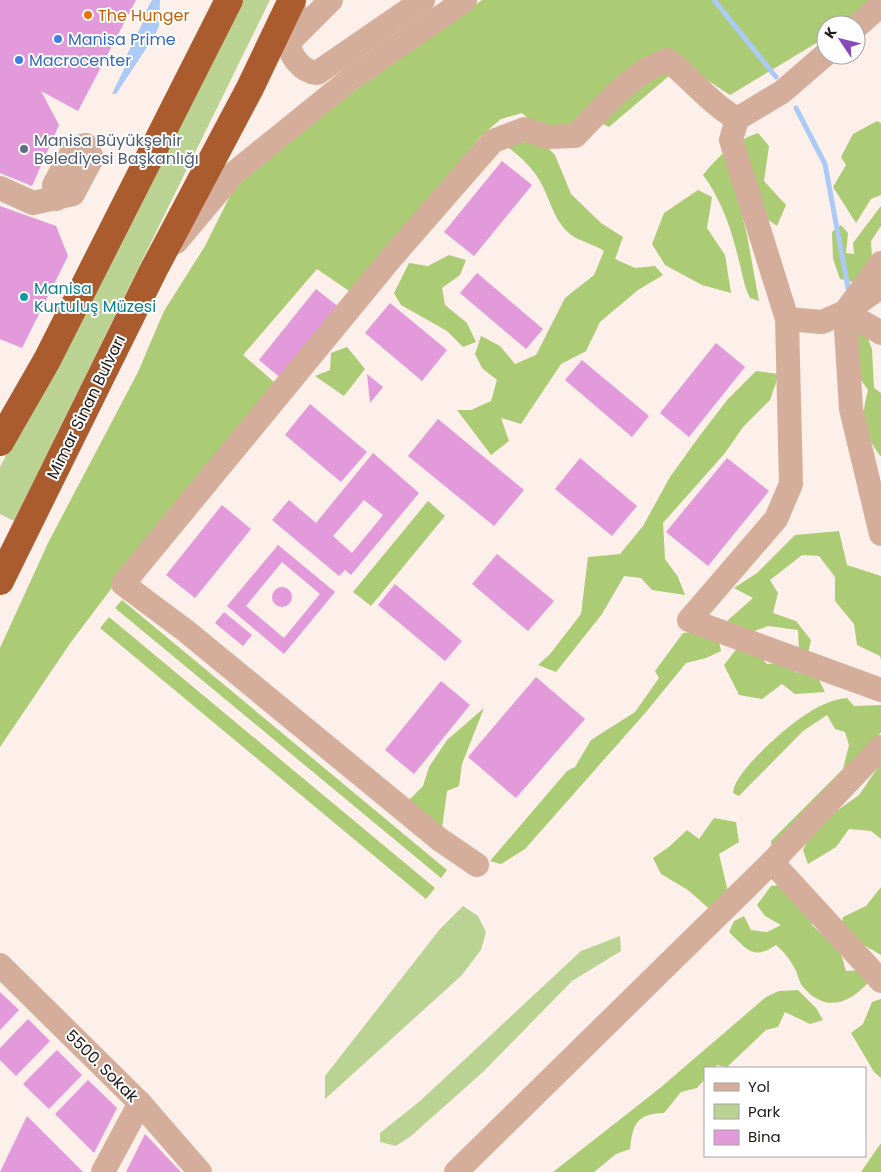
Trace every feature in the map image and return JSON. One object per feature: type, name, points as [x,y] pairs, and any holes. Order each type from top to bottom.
[{"type":"highway","points":[[0,442],[30,391],[229,0]]},
{"type":"highway","name":"Mimar Sinan Bulvarı","points":[[1,571],[153,271],[250,88],[294,0]]},
{"type":"street","points":[[294,0],[288,42],[301,68],[308,73],[317,73],[423,0]]},
{"type":"street","points":[[250,88],[288,42],[330,0]]},
{"type":"street","points":[[153,271],[234,173],[349,80],[465,0]]},
{"type":"street","points":[[866,18],[881,5]]},
{"type":"street","points":[[478,865],[439,839],[194,637],[123,584],[392,256],[493,140],[525,129],[547,138],[575,136],[616,95],[652,66],[668,60],[689,77],[714,104],[737,119]]},
{"type":"street","points":[[816,63],[782,92],[737,119],[731,140],[786,320],[791,484],[776,518],[689,620],[881,690]]},
{"type":"street","points":[[0,188],[33,203],[56,199]]},
{"type":"street","points":[[881,263],[845,312],[851,409],[881,534]]},
{"type":"street","points":[[786,320],[822,322],[845,312],[881,287]]},
{"type":"street","points":[[845,312],[881,333]]},
{"type":"street","points":[[0,423],[30,391]]},
{"type":"street","points":[[456,1172],[772,862],[881,747]]},
{"type":"street","points":[[772,862],[881,981]]},
{"type":"street","name":"5500. Sokak","points":[[0,966],[140,1104],[200,1172]]},
{"type":"street","points":[[103,1172],[140,1104]]},
{"type":"green space","points":[[243,0],[270,0],[14,521],[0,514],[0,467]]},
{"type":"green space","points":[[482,0],[874,0],[854,15],[816,15],[816,43],[730,95],[683,64],[609,127],[589,117],[560,144],[522,113],[501,119],[481,136],[352,293],[317,269],[243,355],[274,382],[148,540],[71,642],[0,747],[0,648],[48,543],[138,372],[164,311],[205,246],[234,188],[350,94]]},
{"type":"green space","points":[[877,121],[881,123],[881,195],[871,199],[856,223],[833,187],[846,165],[841,157],[853,134]]},
{"type":"green space","points":[[758,133],[769,146],[764,181],[786,205],[777,226],[738,198],[759,301],[750,298],[725,214],[703,175],[728,150],[749,136]]},
{"type":"green space","points":[[540,140],[555,155],[571,194],[601,223],[623,237],[615,259],[635,268],[655,266],[663,275],[638,290],[600,322],[586,351],[561,364],[521,424],[501,418],[509,441],[491,455],[457,410],[471,410],[491,401],[497,380],[482,368],[475,354],[481,336],[500,346],[515,364],[536,355],[565,298],[594,275],[604,251],[573,236],[564,228],[535,173],[505,145]]},
{"type":"green space","points":[[698,190],[712,197],[707,228],[725,255],[731,293],[702,285],[665,265],[652,244],[664,213]]},
{"type":"green space","points":[[881,206],[881,226],[871,241],[872,258],[853,282],[840,279],[833,259],[832,232],[841,225],[848,233],[846,253],[854,254],[853,243]]},
{"type":"green space","points":[[449,255],[466,260],[460,275],[442,288],[445,305],[467,323],[476,342],[463,347],[447,331],[401,305],[394,293],[409,263],[428,266]]},
{"type":"green space","points":[[861,321],[872,349],[874,388],[881,393],[881,457],[870,440],[864,425],[864,410],[868,390],[848,361]]},
{"type":"green space","points":[[347,347],[365,369],[344,396],[315,376],[330,370],[331,353]]},
{"type":"green space","points":[[756,371],[779,374],[770,400],[743,427],[725,453],[663,523],[665,559],[678,577],[685,595],[652,590],[641,578],[624,576],[602,614],[556,672],[538,665],[550,654],[581,614],[588,557],[620,554],[643,526],[670,477],[698,438],[728,399]]},
{"type":"green space","points":[[428,501],[445,516],[371,606],[353,592]]},
{"type":"green space","points":[[839,531],[847,565],[881,576],[881,660],[880,656],[857,645],[854,624],[835,601],[835,577],[819,556],[802,555],[770,580],[778,593],[773,613],[796,621],[811,640],[807,658],[799,653],[798,630],[768,626],[746,634],[727,621],[753,598],[734,588],[757,573],[795,535]]},
{"type":"green space","points":[[122,600],[447,870],[441,878],[115,608]]},
{"type":"green space","points":[[109,617],[435,888],[426,899],[100,628]]},
{"type":"green space","points":[[702,631],[718,636],[721,651],[706,658],[686,663],[646,712],[525,849],[501,864],[490,861],[567,771],[575,767],[591,740],[635,712],[659,678],[655,671],[683,633]]},
{"type":"green space","points":[[738,647],[753,649],[767,664],[786,662],[796,672],[818,678],[825,692],[795,694],[782,684],[762,699],[739,695],[724,665]]},
{"type":"green space","points":[[847,698],[854,706],[881,705],[881,732],[860,759],[772,850],[771,841],[843,769],[849,745],[845,732],[835,729],[827,715],[803,731],[739,796],[733,793],[735,784],[751,762],[774,739],[797,721],[825,704]]},
{"type":"green space","points":[[484,708],[462,764],[459,786],[447,791],[442,829],[408,801],[423,786],[429,767],[447,740]]},
{"type":"green space","points":[[881,763],[881,839],[871,831],[849,829],[836,847],[808,864],[803,850],[814,827],[859,795]]},
{"type":"green space","points":[[714,818],[736,822],[739,842],[719,854],[729,896],[714,913],[688,890],[661,874],[653,858],[670,846],[687,830],[699,839]]},
{"type":"green space","points":[[781,885],[804,907],[813,926],[840,950],[846,971],[861,970],[868,983],[860,991],[844,1001],[836,1003],[819,1000],[803,987],[791,962],[776,945],[761,952],[750,951],[729,932],[734,921],[744,916],[751,930],[767,932],[781,925],[765,916],[757,905],[771,886]]},
{"type":"green space","points":[[881,887],[881,955],[857,941],[842,925],[843,917],[866,906]]},
{"type":"green space","points":[[463,906],[478,916],[486,932],[481,950],[461,976],[325,1099],[325,1076],[440,929]]},
{"type":"green space","points":[[620,936],[621,951],[572,981],[484,1071],[411,1136],[396,1146],[380,1142],[380,1133],[420,1101],[581,951]]},
{"type":"green space","points":[[798,990],[816,1008],[823,1020],[810,1024],[785,1012],[778,1027],[766,1030],[727,1067],[717,1065],[715,1067],[704,1067],[704,1080],[697,1088],[681,1092],[664,1113],[642,1118],[635,1127],[630,1149],[616,1154],[594,1172],[553,1172],[660,1088],[766,997],[779,991]]},
{"type":"green space","points":[[881,999],[881,1078],[874,1072],[851,1033],[863,1024],[872,1002]]},
{"type":"green space","points":[[881,1143],[881,1172],[861,1172]]},
{"type":"water","points":[[152,0],[160,0],[159,26],[116,94],[112,94],[125,67],[122,65]]},
{"type":"building","name":"Manisa Prime","points":[[0,0],[136,0],[78,111],[41,91],[59,125],[32,186],[0,173]]},
{"type":"building","points":[[502,161],[532,185],[474,256],[444,232]]},
{"type":"building","name":"Manisa Kurtuluş Müzesi","points":[[0,206],[56,226],[68,256],[22,348],[0,339]]},
{"type":"building","points":[[477,273],[543,329],[526,349],[460,293]]},
{"type":"building","points":[[316,289],[340,308],[282,379],[259,360]]},
{"type":"building","points":[[390,303],[447,350],[422,381],[365,333]]},
{"type":"building","points":[[716,343],[745,367],[689,437],[660,413]]},
{"type":"building","points":[[582,360],[649,416],[632,437],[565,380]]},
{"type":"building","points":[[367,374],[383,387],[370,403]]},
{"type":"building","points":[[310,404],[367,452],[341,482],[285,435]]},
{"type":"building","points":[[438,419],[524,490],[494,526],[408,456]]},
{"type":"building","points":[[373,453],[419,493],[351,575],[345,570],[339,576],[272,520],[289,500],[316,523]],"holes":[[[364,500],[383,515],[352,553],[333,536]]]},
{"type":"building","points":[[580,458],[637,506],[612,536],[555,489]]},
{"type":"building","points":[[727,458],[769,491],[708,566],[666,532]]},
{"type":"building","points":[[222,505],[251,529],[195,598],[166,575]]},
{"type":"building","points":[[278,545],[335,592],[284,654],[227,606]],"holes":[[[282,562],[320,594],[284,638],[246,606]]]},
{"type":"building","points":[[497,554],[554,601],[528,631],[472,584]]},
{"type":"building","points":[[395,584],[462,641],[445,661],[378,605]]},
{"type":"building","points":[[282,587],[289,590],[292,597],[289,604],[282,607],[275,604],[272,597],[275,590]]},
{"type":"building","points":[[224,612],[252,635],[243,646],[215,623]]},
{"type":"building","points":[[536,677],[585,719],[516,798],[468,757]]},
{"type":"building","points":[[441,681],[470,705],[414,774],[385,750]]},
{"type":"building","points":[[0,992],[19,1010],[0,1030]]},
{"type":"building","points":[[28,1019],[50,1041],[16,1076],[0,1060],[0,1048]]},
{"type":"building","points":[[57,1050],[82,1075],[49,1109],[23,1084]]},
{"type":"building","points":[[88,1080],[117,1108],[94,1153],[55,1114]]},
{"type":"building","points":[[27,1116],[83,1172],[0,1172]]},
{"type":"building","points":[[145,1134],[181,1172],[126,1172]]},
{"type":"waterway","points":[[714,0],[776,77]]},
{"type":"waterway","points":[[796,108],[825,164],[848,288]]},
{"type":"place","name":"The Hunger","points":[[88,15]]},
{"type":"place","name":"Manisa Prime","points":[[58,39]]},
{"type":"place","name":"Macrocenter","points":[[19,60]]},
{"type":"place","name":"Manisa Büyükşehir Belediyesi Başkanlığı","points":[[24,149]]},
{"type":"place","name":"Manisa Kurtuluş Müzesi","points":[[24,297]]}]
